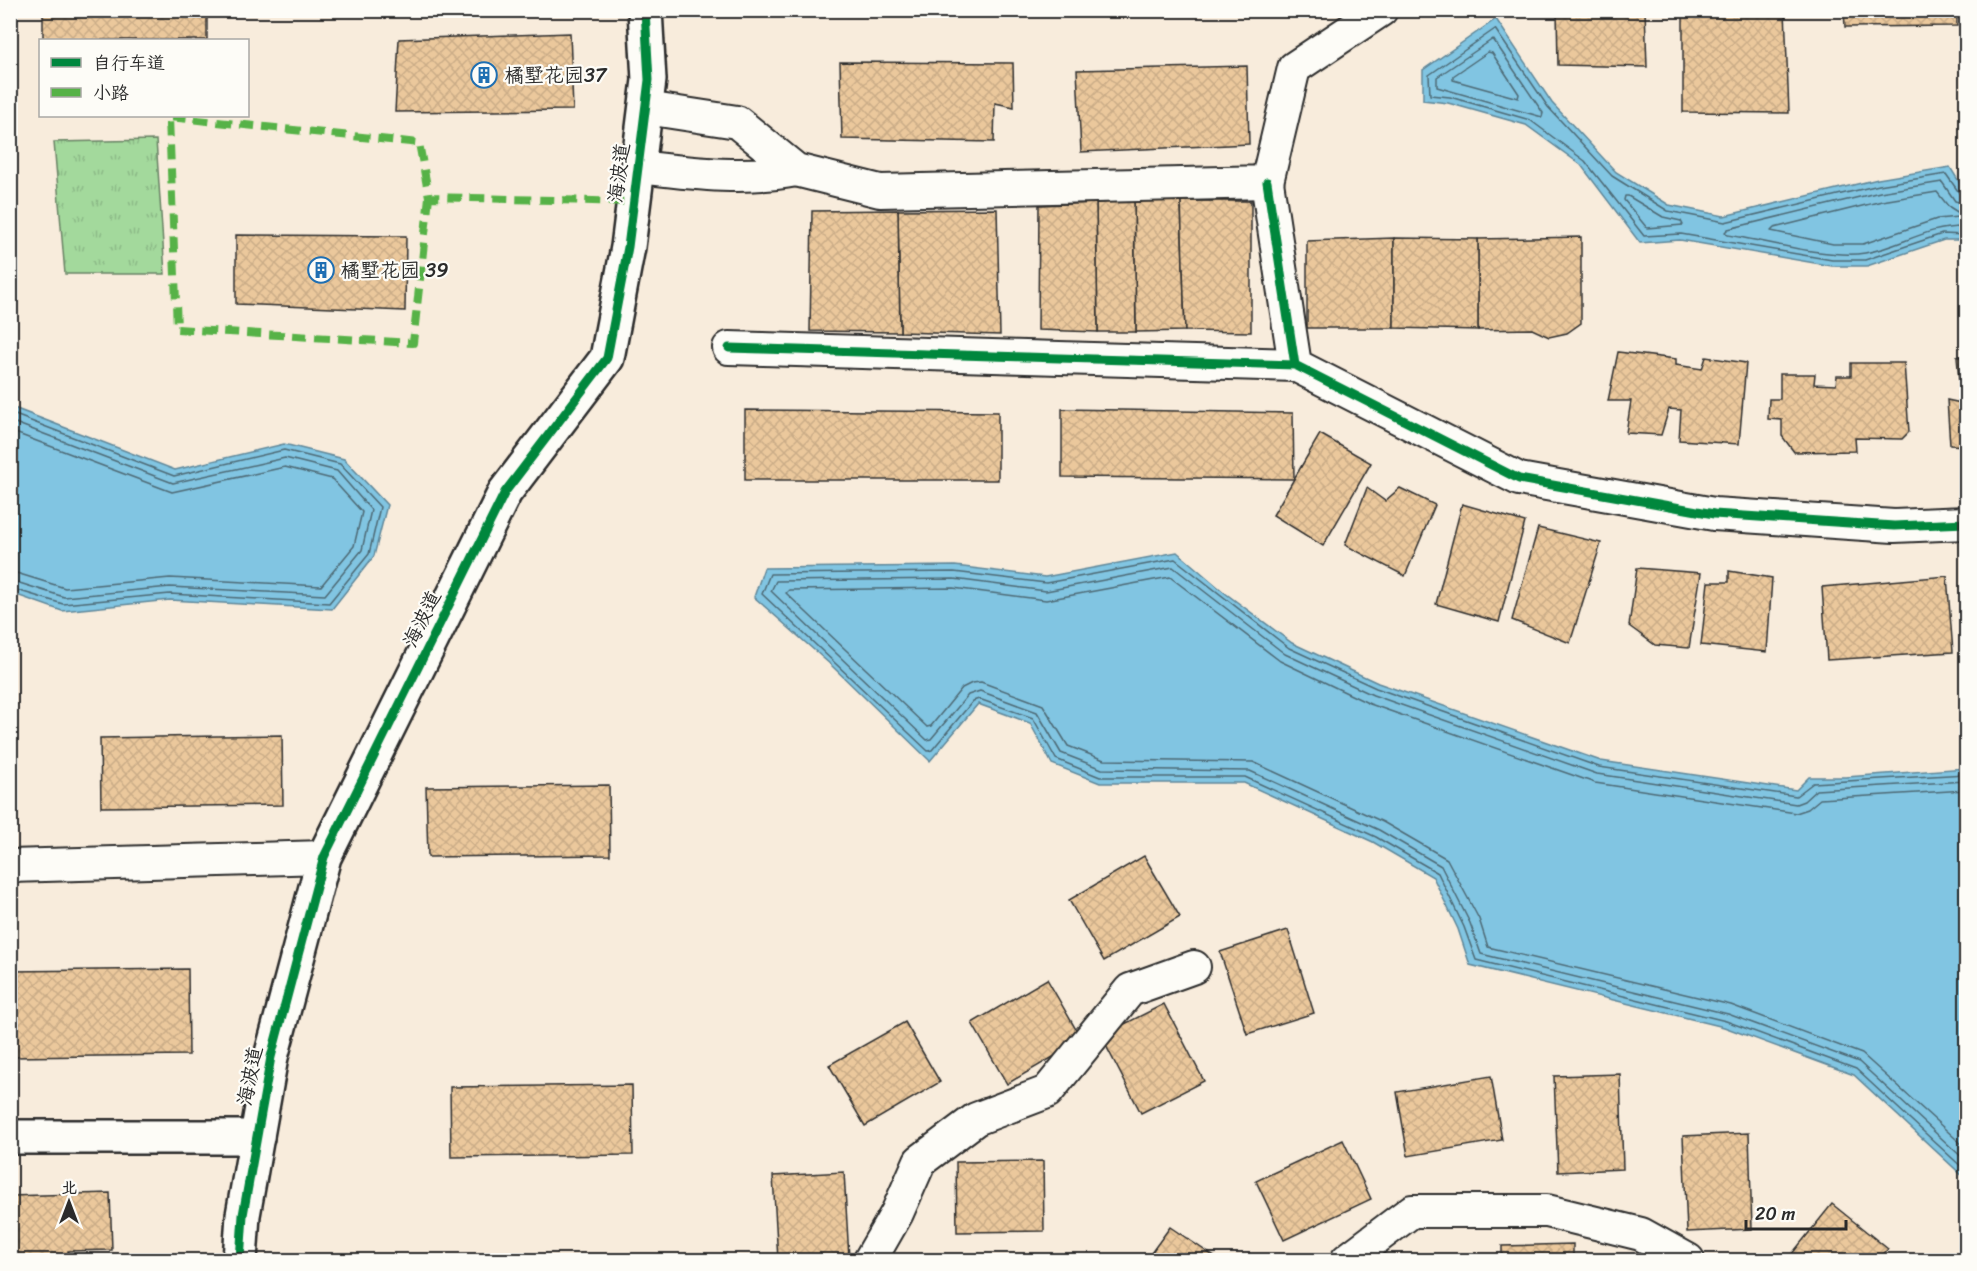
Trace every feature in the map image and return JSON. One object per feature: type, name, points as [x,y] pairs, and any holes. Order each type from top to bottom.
[{"type":"street","name":"海波道","points":[[240,1260],[243,1215],[271,1058],[324,857],[506,492],[608,358],[628,247],[649,80],[645,10]]},
{"type":"street","points":[[1295,366],[1267,182],[1294,68],[1381,10]]},
{"type":"street","points":[[645,108],[737,122],[796,170]]},
{"type":"street","points":[[638,167],[723,175],[766,175],[796,170],[880,191],[1267,182]]},
{"type":"street","points":[[729,348],[1295,366],[1519,479],[1714,514],[1894,526],[1966,523]]},
{"type":"street","points":[[10,866],[324,857]]},
{"type":"street","points":[[870,1260],[897,1213],[920,1161],[976,1119],[1047,1092],[1130,990],[1194,967]]},
{"type":"street","points":[[10,1137],[257,1137]]},
{"type":"street","points":[[1347,1260],[1412,1211],[1547,1211],[1641,1234],[1688,1260]]},
{"type":"green space","points":[[156,140],[165,274],[65,274],[54,142]]},
{"type":"water","points":[[1496,19],[1552,103],[1616,172],[1669,205],[1724,216],[1878,179],[1950,167],[1966,193],[1966,240],[1944,240],[1867,266],[1832,266],[1680,240],[1640,243],[1581,165],[1526,125],[1448,103],[1423,100],[1423,70]]},
{"type":"water","points":[[10,403],[14,408],[175,470],[284,444],[344,459],[387,505],[374,556],[332,609],[170,600],[62,611],[11,593]]},
{"type":"water","points":[[1177,552],[1225,593],[1292,643],[1378,683],[1601,761],[1796,790],[1809,777],[1846,777],[1966,768],[1966,1179],[1854,1075],[1724,1027],[1470,965],[1458,929],[1433,877],[1373,842],[1244,783],[1100,783],[1052,764],[1030,723],[978,704],[930,761],[831,665],[754,597],[764,568],[955,566],[1045,577]]},
{"type":"building","points":[[43,10],[207,10],[207,39],[43,39]]},
{"type":"building","points":[[1557,10],[1645,10],[1647,67],[1558,65]]},
{"type":"building","points":[[1683,10],[1785,10],[1789,113],[1683,112]]},
{"type":"building","points":[[1844,10],[1957,10],[1957,26],[1845,27]]},
{"type":"building","name":"橘墅花园37","points":[[570,33],[573,110],[395,112],[399,39]]},
{"type":"building","points":[[840,62],[1013,63],[1014,107],[995,103],[994,142],[842,139]]},
{"type":"building","points":[[1247,66],[1249,144],[1081,152],[1077,70]]},
{"type":"building","points":[[1134,201],[1181,201],[1185,331],[1136,332]]},
{"type":"building","points":[[1134,201],[1136,332],[1098,332],[1096,203]]},
{"type":"building","points":[[1181,201],[1251,201],[1251,332],[1185,331]]},
{"type":"building","points":[[1096,203],[1098,332],[1038,330],[1039,205]]},
{"type":"building","points":[[997,209],[1000,335],[900,332],[898,210]]},
{"type":"building","points":[[898,210],[900,332],[810,331],[812,211]]},
{"type":"building","name":"橘墅花园 39","points":[[236,235],[406,236],[405,311],[236,304]]},
{"type":"building","points":[[1581,237],[1581,323],[1567,333],[1549,337],[1532,329],[1478,330],[1478,239]]},
{"type":"building","points":[[1394,238],[1394,328],[1307,328],[1307,241]]},
{"type":"building","points":[[1394,238],[1478,239],[1478,330],[1394,328]]},
{"type":"building","points":[[1618,352],[1676,359],[1676,365],[1702,369],[1706,357],[1746,363],[1739,444],[1679,440],[1681,410],[1669,409],[1661,435],[1626,433],[1631,401],[1608,401]]},
{"type":"building","points":[[1966,356],[1966,446],[1950,445],[1947,400],[1961,403],[1957,357]]},
{"type":"building","points":[[1851,363],[1904,363],[1909,432],[1902,439],[1855,438],[1856,451],[1794,452],[1782,436],[1782,420],[1768,419],[1769,399],[1780,399],[1780,374],[1815,374],[1814,384],[1836,385],[1837,376],[1851,376]]},
{"type":"building","points":[[1062,409],[1293,413],[1294,479],[1062,477]]},
{"type":"building","points":[[745,410],[998,412],[998,480],[745,480]]},
{"type":"building","points":[[1320,434],[1371,463],[1323,546],[1273,515]]},
{"type":"building","points":[[1367,488],[1385,501],[1400,488],[1435,505],[1405,576],[1345,545]]},
{"type":"building","points":[[1462,504],[1525,522],[1499,622],[1436,604]]},
{"type":"building","points":[[1538,528],[1601,543],[1570,643],[1512,620]]},
{"type":"building","points":[[1637,568],[1701,573],[1689,648],[1655,645],[1629,626]]},
{"type":"building","points":[[1729,571],[1772,578],[1767,652],[1701,645],[1708,582],[1729,582]]},
{"type":"building","points":[[1947,576],[1953,652],[1827,660],[1822,587]]},
{"type":"building","points":[[282,735],[283,805],[101,807],[100,738]]},
{"type":"building","points":[[609,785],[610,855],[428,857],[426,787]]},
{"type":"building","points":[[1144,856],[1180,917],[1104,961],[1069,900]]},
{"type":"building","points":[[1288,930],[1314,1013],[1247,1034],[1220,952]]},
{"type":"building","points":[[188,969],[189,1055],[10,1057],[10,971]]},
{"type":"building","points":[[1047,979],[1082,1040],[1007,1084],[972,1023]]},
{"type":"building","points":[[1164,1004],[1204,1081],[1141,1113],[1101,1036]]},
{"type":"building","points":[[905,1022],[940,1082],[865,1126],[829,1065]]},
{"type":"building","points":[[1620,1074],[1623,1169],[1558,1172],[1554,1076]]},
{"type":"building","points":[[1491,1076],[1502,1140],[1408,1156],[1397,1092]]},
{"type":"building","points":[[632,1085],[633,1155],[451,1157],[450,1087]]},
{"type":"building","points":[[1749,1133],[1752,1229],[1687,1232],[1683,1136]]},
{"type":"building","points":[[1343,1140],[1371,1199],[1284,1240],[1256,1181]]},
{"type":"building","points":[[1043,1161],[1044,1231],[957,1232],[956,1162]]},
{"type":"building","points":[[844,1172],[849,1258],[778,1260],[773,1176]]},
{"type":"building","points":[[110,1193],[112,1250],[68,1251],[69,1260],[10,1260],[10,1196]]},
{"type":"building","points":[[1832,1204],[1888,1249],[1878,1260],[1787,1260]]},
{"type":"building","points":[[1170,1227],[1219,1260],[1146,1260]]},
{"type":"building","points":[[1573,1244],[1573,1260],[1502,1260],[1502,1246]]},
{"type":"marked path","points":[[429,197],[413,343],[177,329],[169,117],[419,143],[429,197],[634,202]]},
{"type":"cycle path","points":[[240,1260],[243,1215],[271,1057],[324,857],[505,492],[607,358],[628,247],[649,80],[645,10]]},
{"type":"cycle path","points":[[1267,182],[1295,365],[1519,479],[1714,514],[1894,526],[1966,523]]},
{"type":"cycle path","points":[[729,348],[1295,365]]},
{"type":"place","name":"橘墅花园37","points":[[484,75]]},
{"type":"place","name":"橘墅花园 39","points":[[321,270]]}]
